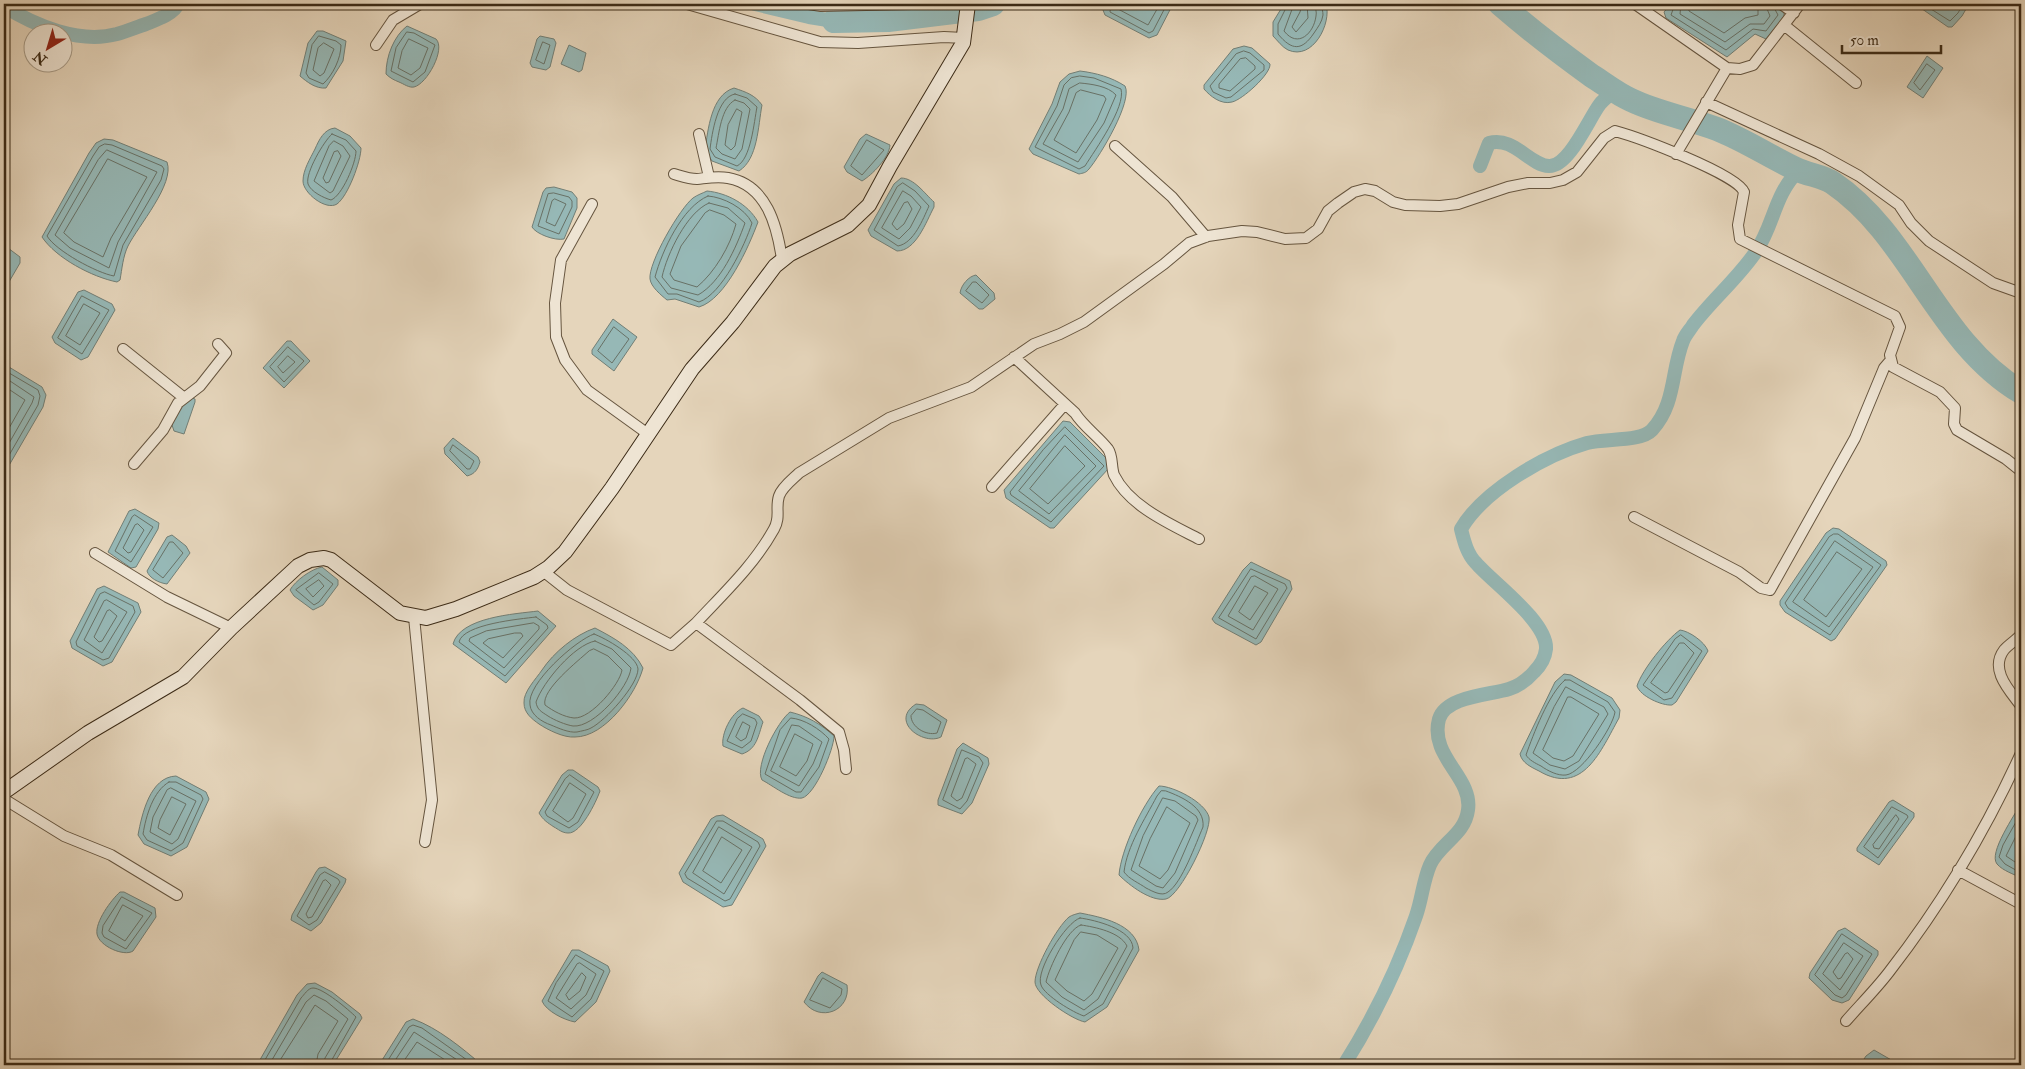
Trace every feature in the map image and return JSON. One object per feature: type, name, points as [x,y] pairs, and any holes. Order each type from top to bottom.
[{"type":"street","points":[[376,45],[393,20],[420,4]]},
{"type":"street","points":[[687,4],[820,42],[858,42],[965,35]]},
{"type":"street","points":[[809,4],[822,6],[911,4]]},
{"type":"street","points":[[4,792],[88,733],[183,677],[231,628],[298,566],[310,560],[324,558],[331,560],[400,614],[414,618],[426,618],[450,612],[543,572],[565,552],[692,369],[782,259],[848,225],[863,212],[965,35],[968,4]]},
{"type":"street","points":[[1635,4],[1727,68],[1740,69],[1753,65],[1800,4]]},
{"type":"street","points":[[1781,4],[1794,13]]},
{"type":"street","points":[[1784,26],[1856,83]]},
{"type":"street","points":[[1676,154],[1727,68]]},
{"type":"street","points":[[1706,102],[1819,154],[1859,176],[1899,205],[1911,223],[1929,241],[1993,283],[2021,293]]},
{"type":"street","points":[[543,572],[567,590],[671,645],[696,623],[744,572],[780,517],[779,495],[799,473],[889,418],[971,387],[1034,344],[1084,322],[1164,264],[1189,242],[1242,231],[1257,232],[1285,240],[1306,238],[1318,229],[1328,210],[1354,192],[1365,189],[1374,191],[1393,202],[1405,205],[1440,206],[1458,204],[1508,186],[1528,183],[1550,183],[1563,180],[1576,172],[1604,138],[1615,132],[1722,173],[1742,187],[1744,200],[1738,225],[1738,234],[1744,242],[1895,316],[1900,327],[1890,355],[1893,367],[1940,392],[1955,408],[1954,424],[1963,435],[1993,451],[2021,471]]},
{"type":"street","points":[[699,134],[708,177]]},
{"type":"street","points":[[1115,146],[1172,197],[1206,237]]},
{"type":"street","points":[[674,174],[695,179],[708,177],[727,178],[744,183],[761,197],[769,209],[778,229],[782,259]]},
{"type":"street","points":[[592,204],[562,260],[555,304],[556,337],[565,360],[587,390],[648,434]]},
{"type":"street","points":[[134,464],[163,430],[183,398],[200,386],[226,354],[218,344]]},
{"type":"street","points":[[123,349],[183,398]]},
{"type":"street","points":[[1014,357],[1065,404],[1110,451],[1114,475],[1129,495],[1150,511],[1199,539]]},
{"type":"street","points":[[1634,517],[1676,537],[1739,572],[1762,588],[1770,590],[1855,438],[1884,368],[1890,361]]},
{"type":"street","points":[[992,487],[1065,404]]},
{"type":"street","points":[[95,553],[167,598],[231,628]]},
{"type":"street","points":[[414,618],[432,800],[426,842]]},
{"type":"street","points":[[696,623],[800,700],[839,732],[844,750],[846,769]]},
{"type":"street","points":[[2021,634],[2004,651],[1999,664],[2002,680],[2021,706]]},
{"type":"street","points":[[1846,1021],[1888,973],[1958,870],[1998,801],[2021,754]]},
{"type":"street","points":[[4,799],[64,836],[111,855],[177,895]]},
{"type":"street","points":[[1958,870],[2021,904]]},
{"type":"water","points":[[1107,4],[1173,4],[1157,35],[1149,38],[1105,15],[1103,10]]},
{"type":"water","points":[[1284,4],[1326,4],[1326,21],[1323,30],[1313,45],[1305,50],[1297,52],[1288,50],[1273,36],[1273,22]]},
{"type":"water","points":[[1671,4],[1774,4],[1784,11],[1784,17],[1766,39],[1755,34],[1727,57],[1666,18],[1664,12]]},
{"type":"water","points":[[1915,4],[1969,4],[1962,16],[1952,27],[1948,27]]},
{"type":"water","points":[[407,26],[436,39],[439,50],[434,66],[424,80],[414,87],[406,86],[386,74],[387,60],[392,47],[398,35]]},
{"type":"water","points":[[317,31],[323,31],[346,41],[343,61],[326,88],[315,86],[300,76],[308,43]]},
{"type":"water","points":[[540,36],[554,39],[556,43],[550,67],[546,70],[532,67],[530,63],[537,39]]},
{"type":"water","points":[[569,45],[586,53],[582,70],[579,72],[561,64]]},
{"type":"water","points":[[1244,46],[1252,48],[1270,64],[1266,74],[1255,86],[1237,100],[1228,103],[1216,99],[1204,89],[1204,85],[1233,49]]},
{"type":"water","points":[[1927,56],[1943,68],[1923,98],[1907,87]]},
{"type":"water","points":[[1080,71],[1098,74],[1114,80],[1125,86],[1126,93],[1120,115],[1107,141],[1088,170],[1079,174],[1033,154],[1029,149],[1052,104],[1060,82],[1069,74]]},
{"type":"water","points":[[734,88],[753,96],[762,105],[754,150],[745,166],[739,171],[712,161],[705,150],[709,123],[716,105],[726,92]]},
{"type":"water","points":[[335,128],[350,136],[361,148],[359,161],[345,194],[337,204],[332,206],[316,200],[307,191],[304,186],[303,177],[320,139],[328,130]]},
{"type":"water","points":[[866,134],[890,145],[887,155],[879,166],[862,181],[847,172],[844,167],[860,139]]},
{"type":"water","points":[[104,139],[113,140],[167,162],[168,171],[161,193],[128,246],[120,280],[117,282],[97,276],[75,266],[48,245],[42,237],[89,153],[96,143]]},
{"type":"water","points":[[901,178],[919,187],[934,202],[934,207],[924,228],[915,241],[904,250],[897,251],[871,236],[868,230],[894,184]]},
{"type":"water","points":[[554,187],[572,192],[577,198],[577,208],[564,239],[546,236],[537,232],[532,227],[543,192],[546,188]]},
{"type":"water","points":[[707,191],[722,194],[736,200],[749,210],[758,222],[749,244],[727,283],[709,302],[699,307],[675,299],[667,300],[654,288],[650,279],[659,249],[673,224],[693,198]]},
{"type":"water","points":[[4,245],[20,257],[20,263],[6,287],[4,287]]},
{"type":"water","points":[[976,275],[994,293],[995,299],[983,309],[979,309],[960,293],[966,281]]},
{"type":"water","points":[[84,290],[112,304],[115,310],[88,357],[81,360],[55,343],[52,337],[78,292]]},
{"type":"water","points":[[613,319],[637,337],[614,371],[592,354],[592,350]]},
{"type":"water","points":[[287,341],[291,341],[310,361],[284,388],[263,368]]},
{"type":"water","points":[[4,364],[42,387],[46,395],[43,407],[4,474]]},
{"type":"water","points":[[187,399],[195,399],[195,402],[184,434],[174,431],[171,422]]},
{"type":"water","points":[[1063,421],[1070,422],[1109,461],[1109,468],[1054,528],[1050,528],[1006,498],[1004,490]]},
{"type":"water","points":[[453,438],[478,457],[480,462],[474,473],[467,476],[445,454],[444,448]]},
{"type":"water","points":[[135,509],[159,523],[158,529],[136,567],[131,568],[108,552],[129,511]]},
{"type":"water","points":[[1833,528],[1839,529],[1886,561],[1887,565],[1835,639],[1831,641],[1785,612],[1780,605],[1780,601],[1826,533]]},
{"type":"water","points":[[172,535],[186,546],[190,553],[167,584],[155,580],[147,571],[167,537]]},
{"type":"water","points":[[1251,562],[1290,581],[1292,589],[1261,642],[1256,645],[1215,623],[1212,619],[1243,570]]},
{"type":"water","points":[[322,567],[338,580],[338,585],[323,605],[313,610],[294,596],[290,590],[304,576]]},
{"type":"water","points":[[104,586],[138,603],[141,612],[112,662],[103,666],[72,648],[70,641],[97,589]]},
{"type":"water","points":[[538,611],[556,626],[506,683],[453,644],[458,635],[477,622]]},
{"type":"water","points":[[595,628],[628,649],[643,668],[634,690],[608,722],[586,735],[571,737],[561,735],[534,720],[525,710],[524,699],[530,686],[547,663],[559,651],[580,635]]},
{"type":"water","points":[[1680,630],[1688,632],[1704,644],[1708,651],[1676,702],[1668,705],[1647,697],[1637,686],[1655,656]]},
{"type":"water","points":[[1564,674],[1571,675],[1612,698],[1620,710],[1619,718],[1589,766],[1579,774],[1568,778],[1554,778],[1530,766],[1520,754],[1555,682]]},
{"type":"water","points":[[916,704],[924,705],[947,720],[941,737],[934,739],[918,735],[907,724],[906,718],[909,711]]},
{"type":"water","points":[[743,708],[759,716],[763,722],[754,745],[742,754],[723,746],[723,741],[725,730],[731,719]]},
{"type":"water","points":[[790,712],[814,721],[834,736],[831,751],[823,771],[812,789],[802,798],[792,797],[781,792],[762,780],[760,773],[768,744],[779,724]]},
{"type":"water","points":[[963,743],[988,758],[989,764],[972,803],[962,814],[938,805],[938,800],[957,749]]},
{"type":"water","points":[[568,770],[573,770],[598,787],[600,791],[583,823],[573,832],[568,833],[562,832],[550,824],[539,813],[562,775]]},
{"type":"water","points":[[176,776],[206,792],[209,799],[187,847],[171,856],[144,844],[138,835],[145,807],[154,790],[167,778]]},
{"type":"water","points":[[1159,786],[1188,796],[1206,811],[1209,817],[1206,835],[1194,862],[1179,887],[1166,899],[1154,898],[1141,892],[1119,875],[1133,828],[1152,794]]},
{"type":"water","points":[[1893,800],[1914,813],[1914,817],[1879,865],[1857,851],[1857,848],[1889,802]]},
{"type":"water","points":[[2021,803],[2021,878],[2002,869],[1995,859],[1999,843]]},
{"type":"water","points":[[723,815],[763,839],[766,846],[732,905],[723,907],[683,882],[679,873],[711,819]]},
{"type":"water","points":[[325,867],[346,879],[321,923],[311,931],[291,920],[292,915],[316,872],[319,868]]},
{"type":"water","points":[[120,892],[124,892],[155,908],[156,917],[133,951],[124,953],[102,943],[97,934],[101,918],[112,900]]},
{"type":"water","points":[[1080,913],[1116,923],[1125,928],[1136,941],[1139,950],[1107,1007],[1085,1022],[1072,1017],[1048,1000],[1041,993],[1035,982],[1043,957],[1059,929],[1069,917]]},
{"type":"water","points":[[1845,928],[1878,951],[1878,955],[1849,1000],[1842,1003],[1832,1000],[1809,978],[1810,973],[1838,931]]},
{"type":"water","points":[[572,950],[579,950],[608,966],[610,971],[596,1002],[575,1022],[556,1014],[547,1008],[542,1001]]},
{"type":"water","points":[[822,972],[847,985],[847,994],[844,1002],[833,1011],[826,1013],[818,1012],[804,1002]]},
{"type":"water","points":[[315,983],[332,992],[360,1014],[362,1018],[333,1065],[257,1065],[297,995],[307,984]]},
{"type":"water","points":[[413,1019],[441,1033],[482,1065],[379,1065],[406,1022]]},
{"type":"water","points":[[1874,1050],[1900,1065],[1860,1065],[1866,1056]]},
{"type":"waterway","points":[[4,6],[44,26],[73,35],[88,37],[117,34],[146,24],[169,14],[178,4]]},
{"type":"waterway","points":[[755,4],[834,21]]},
{"type":"waterway","points":[[834,21],[888,20],[978,9],[993,4]]},
{"type":"waterway","points":[[1500,4],[1568,59],[1626,98],[1641,105],[1717,129],[1798,170],[1833,183],[1860,205],[1883,231],[1967,346],[1992,371],[2021,392]]},
{"type":"waterway","points":[[1480,166],[1489,143],[1498,142],[1514,147],[1542,164],[1549,166],[1556,164],[1571,151],[1600,104],[1614,91]]},
{"type":"waterway","points":[[1344,1065],[1365,1030],[1393,974],[1416,916],[1430,865],[1439,851],[1457,833],[1466,819],[1468,798],[1464,787],[1440,745],[1439,719],[1443,711],[1450,705],[1470,698],[1509,689],[1529,678],[1543,659],[1546,649],[1544,638],[1529,615],[1470,556],[1461,529],[1484,501],[1499,488],[1534,465],[1587,443],[1631,438],[1647,434],[1652,430],[1660,420],[1669,398],[1679,352],[1685,337],[1700,316],[1755,253],[1762,242],[1784,190],[1799,170]]}]
